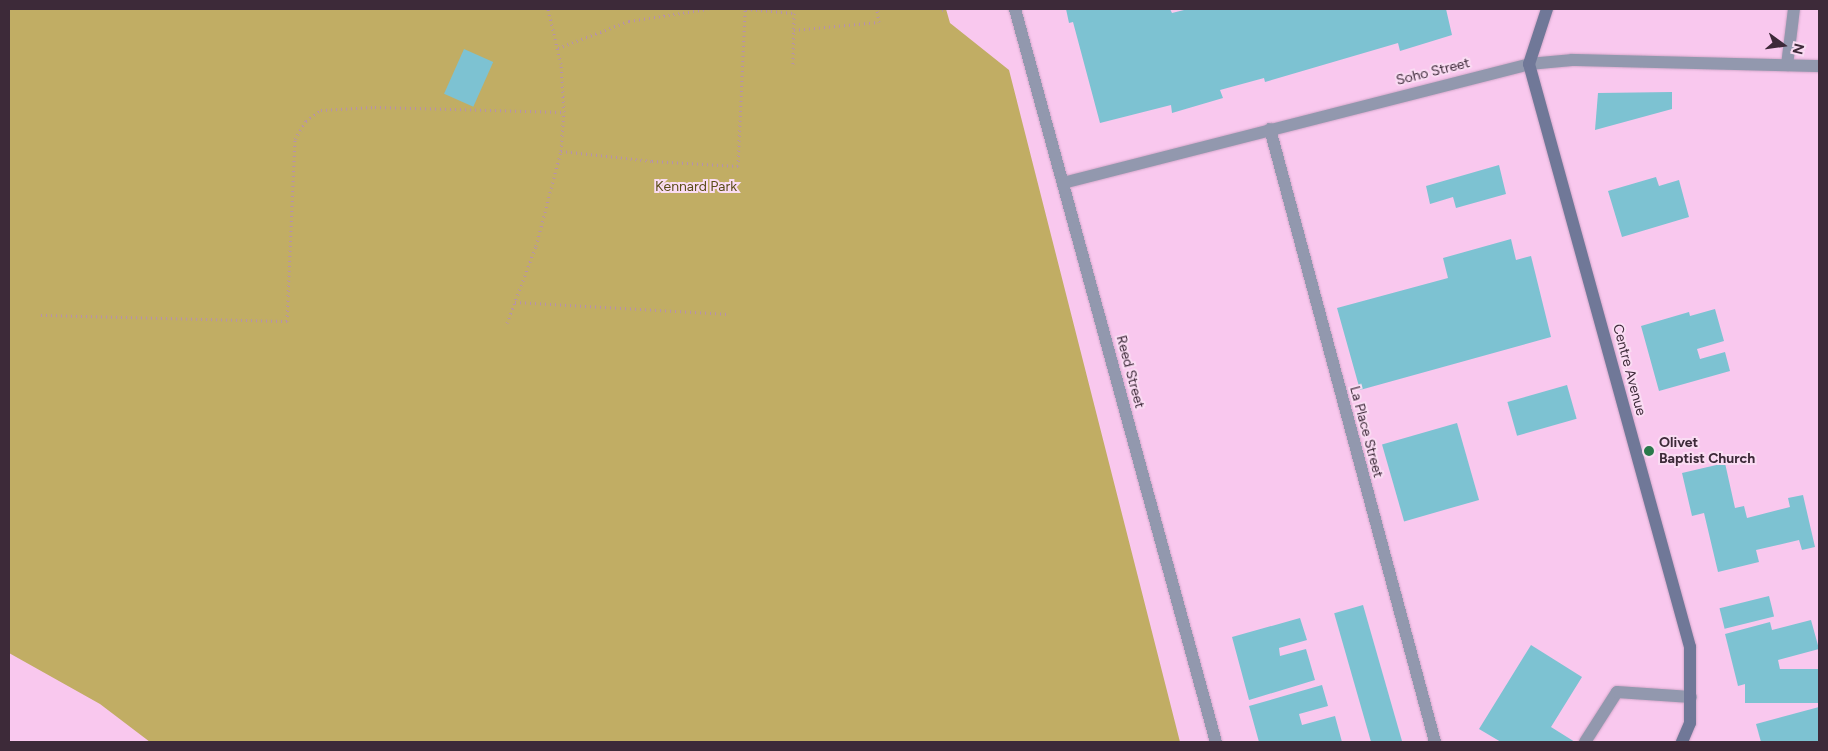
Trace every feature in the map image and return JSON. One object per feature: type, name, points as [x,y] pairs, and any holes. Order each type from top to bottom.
[{"type":"main road","points":[[1529,64],[1547,9]]},
{"type":"main road","name":"Centre Avenue","points":[[1529,64],[1690,646],[1692,697],[1690,723],[1682,742]]},
{"type":"street","name":"Reed Street","points":[[1016,9],[1216,742]]},
{"type":"street","points":[[1787,65],[1794,9]]},
{"type":"street","name":"Soho Street","points":[[1063,183],[1529,64],[1572,60],[1819,66]]},
{"type":"street","name":"La Place Street","points":[[1270,129],[1435,742]]},
{"type":"street","points":[[1585,742],[1618,692],[1692,697]]},
{"type":"path","points":[[507,323],[536,246],[561,151],[564,112],[558,48],[548,9]]},
{"type":"path","points":[[558,48],[630,21],[708,9]]},
{"type":"path","points":[[561,151],[652,161],[738,166],[746,9],[794,13],[793,65]]},
{"type":"path","points":[[794,30],[879,22],[877,9]]},
{"type":"path","points":[[41,315],[287,321],[295,139],[306,121],[321,110],[367,107],[564,112]]},
{"type":"path","points":[[515,302],[730,314]]},
{"type":"green space","name":"Kennard Park","points":[[9,9],[946,9],[950,23],[1009,70],[1180,742],[150,742],[100,704],[9,653]]},
{"type":"building","points":[[1066,9],[1170,9],[1172,13],[1188,9],[1446,9],[1452,35],[1400,51],[1398,43],[1265,82],[1264,78],[1220,90],[1223,98],[1172,113],[1171,105],[1100,123],[1073,22],[1069,23]]},
{"type":"building","points":[[464,49],[493,62],[473,107],[444,94]]},
{"type":"building","points":[[1672,92],[1672,109],[1595,130],[1598,93]]},
{"type":"building","points":[[1499,165],[1506,194],[1456,208],[1453,197],[1430,204],[1426,186]]},
{"type":"building","points":[[1656,177],[1659,186],[1679,180],[1689,217],[1622,237],[1608,191]]},
{"type":"building","points":[[1511,239],[1516,260],[1531,256],[1551,337],[1360,390],[1337,308],[1448,278],[1443,258]]},
{"type":"building","points":[[1715,309],[1724,341],[1697,349],[1700,359],[1725,352],[1730,371],[1659,391],[1641,326],[1689,312],[1690,316]]},
{"type":"building","points":[[1567,385],[1577,419],[1517,436],[1507,402]]},
{"type":"building","points":[[1457,423],[1479,500],[1404,521],[1382,444]]},
{"type":"building","points":[[1725,463],[1735,508],[1744,506],[1747,518],[1790,507],[1788,498],[1803,495],[1815,547],[1802,550],[1799,540],[1756,550],[1759,562],[1718,572],[1704,513],[1692,516],[1682,473]]},
{"type":"building","points":[[1769,596],[1774,616],[1725,629],[1720,608]]},
{"type":"building","points":[[1363,605],[1402,741],[1371,742],[1334,613]]},
{"type":"building","points":[[1300,618],[1307,640],[1279,648],[1280,656],[1306,649],[1315,680],[1249,700],[1232,637]]},
{"type":"building","points":[[1811,620],[1819,649],[1778,660],[1781,674],[1738,686],[1725,634],[1770,622],[1772,630]]},
{"type":"building","points":[[1531,645],[1582,677],[1551,727],[1575,742],[1501,742],[1479,729]]},
{"type":"building","points":[[1745,669],[1819,669],[1819,703],[1745,703]]},
{"type":"building","points":[[1322,685],[1328,706],[1299,714],[1302,725],[1335,716],[1342,742],[1259,742],[1249,706]]},
{"type":"building","points":[[1819,707],[1819,742],[1761,742],[1756,724]]},
{"type":"place","name":"Olivet Baptist Church","points":[[1649,451]]}]
